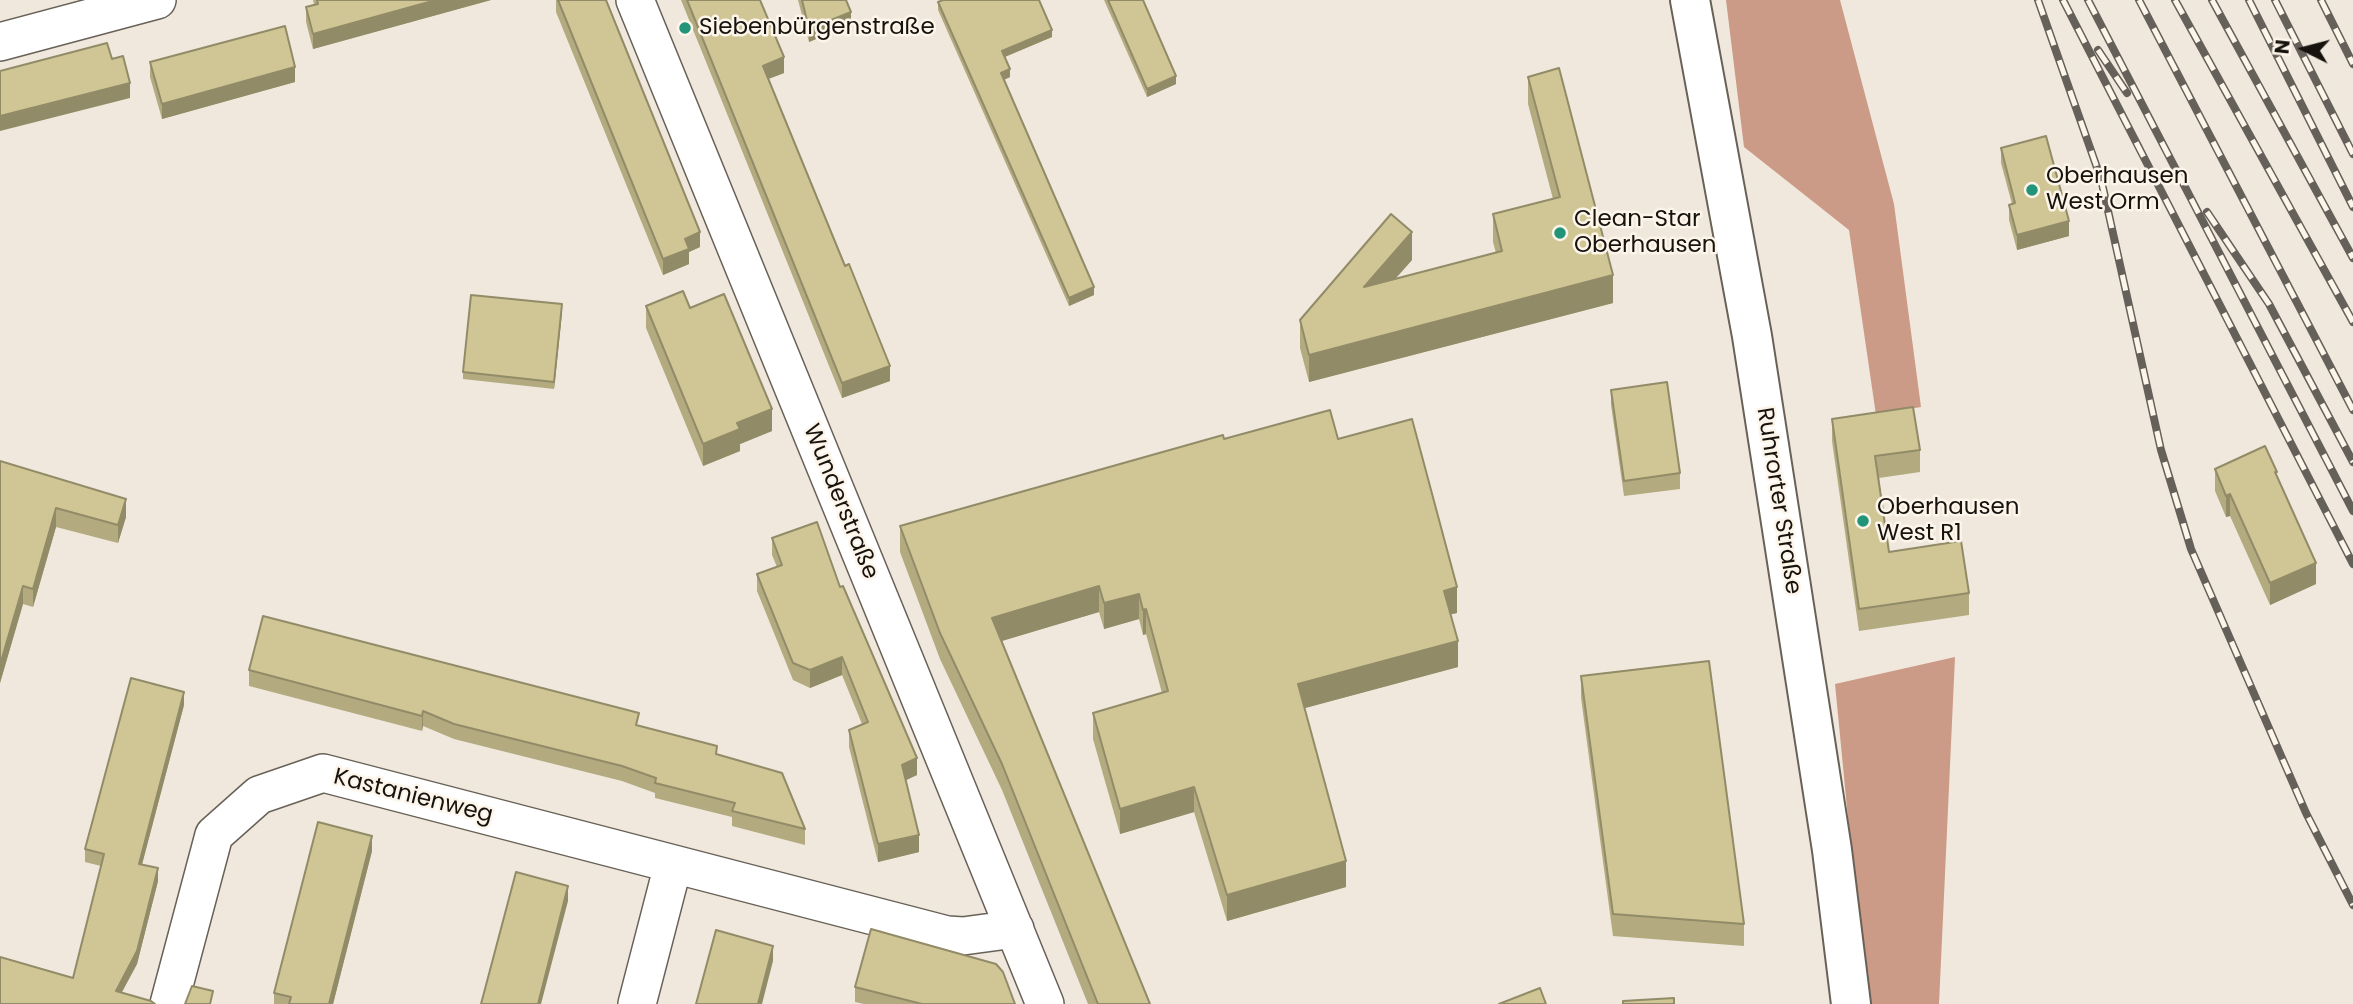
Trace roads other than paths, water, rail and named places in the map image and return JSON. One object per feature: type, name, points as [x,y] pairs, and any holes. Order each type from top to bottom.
[{"type":"main road","name":"Ruhrorter Straße","points":[[1690,0],[1744,283],[1832,850],[1851,1004]]},
{"type":"street","points":[[0,42],[157,0]]},
{"type":"street","name":"Wunderstraße","points":[[635,0],[1045,1004]]},
{"type":"street","name":"Kastanienweg","points":[[169,1004],[214,835],[259,795],[323,773],[947,935],[963,936],[1015,929]]},
{"type":"street","points":[[637,1004],[673,865]]},
{"type":"railway","points":[[2038,0],[2101,179],[2161,450],[2191,549],[2306,813],[2353,905]]},
{"type":"railway","points":[[2063,0],[2353,564]]},
{"type":"railway","points":[[2088,0],[2353,511]]},
{"type":"railway","points":[[2139,0],[2353,410]]},
{"type":"railway","points":[[2175,0],[2353,322]]},
{"type":"railway","points":[[2212,0],[2353,258]]},
{"type":"railway","points":[[2249,0],[2353,207]]},
{"type":"railway","points":[[2275,0],[2353,154]]},
{"type":"railway","points":[[2321,0],[2353,64]]},
{"type":"railway","points":[[2098,50],[2127,93]]},
{"type":"railway","points":[[2207,212],[2269,304],[2353,462]]},
{"type":"place","name":"Siebenbürgenstraße","points":[[685,28]]},
{"type":"place","name":"Oberhausen West Orm","points":[[2032,190]]},
{"type":"place","name":"Clean-Star Oberhausen","points":[[1560,233]]},
{"type":"place","name":"Oberhausen West R1","points":[[1863,521]]}]
